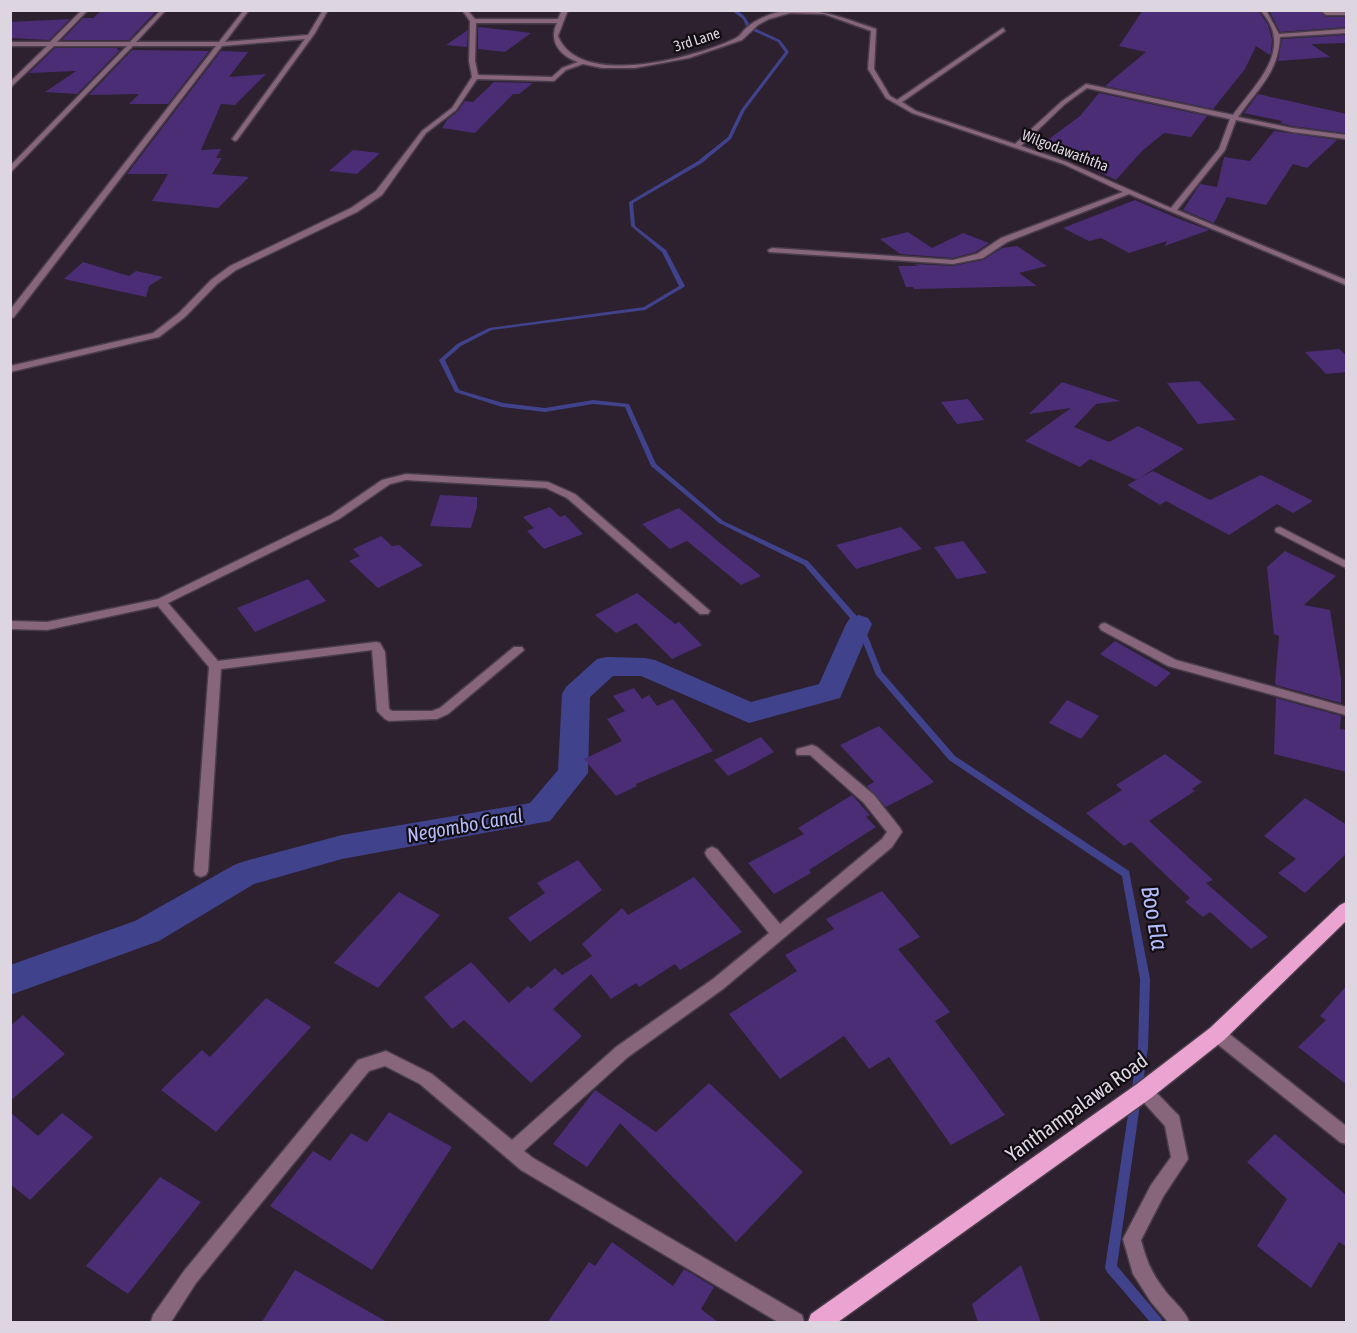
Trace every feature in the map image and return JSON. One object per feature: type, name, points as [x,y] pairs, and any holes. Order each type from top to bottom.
[{"type":"main road","name":"Yanthampalawa Road","points":[[819,1323],[1144,1091],[1217,1034],[1347,910]]},
{"type":"street","points":[[10,86],[86,10]]},
{"type":"street","points":[[10,171],[165,10]]},
{"type":"street","points":[[11,315],[248,10]]},
{"type":"street","points":[[235,140],[326,10]]},
{"type":"street","points":[[10,369],[156,335],[182,315],[214,282],[233,268],[354,210],[378,193],[424,132],[454,109],[475,77],[472,61],[473,21],[464,10]]},
{"type":"street","points":[[565,10],[562,21],[556,29],[555,38],[570,57],[581,63]]},
{"type":"street","points":[[1172,211],[1221,150],[1228,140],[1235,117],[1274,67],[1277,36],[1267,15],[1262,10]]},
{"type":"street","points":[[1322,10],[1326,13],[1347,14]]},
{"type":"street","name":"3rd Lane","points":[[581,63],[599,66],[642,65],[682,59],[740,39],[745,31],[767,17],[793,12],[823,11]]},
{"type":"street","name":"Wilgodawaththa","points":[[823,11],[874,30],[871,69],[888,97],[914,112],[1065,163],[1172,211],[1347,283]]},
{"type":"street","points":[[473,21],[562,21]]},
{"type":"street","points":[[897,102],[1003,30]]},
{"type":"street","points":[[1277,36],[1347,31]]},
{"type":"street","points":[[10,44],[221,44],[309,37]]},
{"type":"street","points":[[475,77],[554,79],[564,69],[581,63]]},
{"type":"street","points":[[1017,146],[1086,86],[1292,130],[1347,137]]},
{"type":"street","points":[[772,250],[953,262],[980,256],[1004,240],[1129,192]]},
{"type":"street","points":[[10,625],[47,626],[160,602],[335,518],[386,482],[406,477],[548,485],[571,496],[704,611]]},
{"type":"street","points":[[1280,530],[1347,564]]},
{"type":"street","points":[[160,602],[215,666],[201,871]]},
{"type":"street","points":[[1105,627],[1172,663],[1347,711]]},
{"type":"street","points":[[215,666],[376,646],[379,652],[383,711],[389,716],[433,716],[444,711],[518,650]]},
{"type":"street","points":[[512,1152],[622,1052],[718,984],[887,843],[895,832],[870,799],[812,750],[802,752]]},
{"type":"street","points":[[712,853],[779,934]]},
{"type":"street","points":[[1217,1034],[1347,1136]]},
{"type":"street","points":[[160,1323],[190,1277],[364,1065],[386,1058],[426,1078],[527,1164],[795,1323]]},
{"type":"street","points":[[1144,1091],[1173,1122],[1180,1159],[1158,1191],[1132,1239],[1138,1268],[1157,1296],[1180,1323]]},
{"type":"building","points":[[102,10],[157,10],[129,40],[62,40],[83,18],[93,18]]},
{"type":"building","points":[[1143,10],[1258,10],[1268,25],[1272,39],[1270,55],[1256,46],[1245,69],[1213,109],[1105,86],[1146,52],[1119,46]]},
{"type":"building","points":[[1269,10],[1318,10],[1326,17],[1347,17],[1347,27],[1280,32]]},
{"type":"building","points":[[70,19],[49,40],[10,38],[10,22]]},
{"type":"building","points":[[478,27],[531,33],[505,52],[478,49]]},
{"type":"building","points":[[468,30],[467,47],[446,45]]},
{"type":"building","points":[[1347,35],[1347,43],[1311,44],[1330,57],[1278,61],[1282,39]]},
{"type":"building","points":[[55,48],[118,48],[117,50],[120,50],[77,94],[45,92],[76,71],[29,73]]},
{"type":"building","points":[[132,50],[209,51],[168,104],[129,104],[139,94],[89,95]]},
{"type":"building","points":[[221,51],[248,52],[229,77],[266,74],[235,105],[221,104],[201,150],[221,149],[216,158],[222,158],[212,174],[249,177],[218,208],[152,201],[168,174],[127,174]]},
{"type":"building","points":[[494,82],[533,83],[519,94],[513,94],[475,133],[442,128],[465,101],[473,102]]},
{"type":"building","points":[[1099,93],[1207,116],[1191,137],[1164,133],[1142,151],[1116,180],[1041,145],[1080,116]]},
{"type":"building","points":[[1258,94],[1347,114],[1347,131],[1345,133],[1292,126],[1280,123],[1282,121],[1244,113]]},
{"type":"building","points":[[1274,131],[1337,140],[1307,168],[1293,164],[1266,205],[1227,197],[1214,223],[1183,210],[1200,184],[1217,187],[1224,157],[1250,161]]},
{"type":"building","points":[[353,150],[380,153],[357,174],[329,171]]},
{"type":"building","points":[[1135,200],[1209,230],[1165,246],[1167,241],[1129,253],[1101,238],[1089,241],[1063,228]]},
{"type":"building","points":[[908,232],[932,248],[963,233],[989,243],[976,252],[953,258],[900,254],[880,239]]},
{"type":"building","points":[[1017,246],[1047,266],[1019,273],[1037,286],[914,289],[906,287],[898,266],[918,266],[914,264],[953,266],[983,260],[1002,248]]},
{"type":"building","points":[[83,262],[129,276],[136,271],[163,277],[149,286],[146,297],[64,279]]},
{"type":"building","points":[[1339,349],[1347,356],[1347,372],[1326,374],[1305,352]]},
{"type":"building","points":[[1199,381],[1236,420],[1198,424],[1167,383]]},
{"type":"building","points":[[1062,382],[1120,401],[1096,404],[1074,427],[1109,442],[1138,426],[1184,449],[1137,480],[1090,459],[1080,467],[1025,441],[1071,408],[1029,414]]},
{"type":"building","points":[[968,399],[984,420],[957,424],[941,402]]},
{"type":"building","points":[[1153,471],[1210,500],[1261,475],[1313,501],[1293,513],[1277,504],[1229,535],[1166,501],[1160,505],[1127,485]]},
{"type":"building","points":[[440,495],[477,497],[477,507],[471,528],[430,526]]},
{"type":"building","points":[[550,507],[560,517],[565,515],[583,534],[544,549],[527,531],[534,528],[523,517]]},
{"type":"building","points":[[679,508],[761,576],[741,585],[687,541],[670,549],[642,524]]},
{"type":"building","points":[[901,527],[922,549],[856,569],[836,545]]},
{"type":"building","points":[[381,536],[392,546],[399,545],[423,565],[378,588],[349,561],[360,556],[353,549]]},
{"type":"building","points":[[963,541],[987,573],[957,579],[934,547]]},
{"type":"building","points":[[1285,551],[1336,576],[1304,605],[1330,610],[1341,678],[1341,703],[1275,683],[1279,636],[1274,634],[1267,567]]},
{"type":"building","points":[[308,579],[326,601],[255,632],[237,608]]},
{"type":"building","points":[[637,593],[675,624],[679,622],[702,645],[672,659],[636,623],[616,633],[595,615]]},
{"type":"building","points":[[1115,641],[1171,673],[1156,687],[1100,654]]},
{"type":"building","points":[[634,688],[642,699],[649,695],[657,706],[673,699],[713,751],[636,784],[637,786],[616,796],[584,759],[622,741],[607,719],[625,711],[613,696]]},
{"type":"building","points":[[1276,698],[1341,716],[1340,729],[1347,730],[1347,772],[1274,754]]},
{"type":"building","points":[[1067,700],[1099,716],[1081,739],[1049,723]]},
{"type":"building","points":[[879,726],[934,782],[886,807],[867,786],[874,782],[840,745]]},
{"type":"building","points":[[761,737],[774,752],[747,767],[728,776],[714,760]]},
{"type":"building","points":[[1165,754],[1202,782],[1192,789],[1195,791],[1149,821],[1213,880],[1206,883],[1268,937],[1251,949],[1210,912],[1203,917],[1185,902],[1190,898],[1131,842],[1124,846],[1086,813],[1122,790],[1116,785]]},
{"type":"building","points":[[852,795],[870,815],[866,817],[876,827],[809,870],[811,873],[774,894],[748,863],[804,834],[798,828]]},
{"type":"building","points":[[1305,798],[1347,825],[1347,853],[1305,893],[1278,873],[1296,859],[1264,836]]},
{"type":"building","points":[[578,860],[602,890],[530,942],[508,918],[545,893],[537,883]]},
{"type":"building","points":[[694,877],[742,932],[680,970],[675,964],[639,987],[636,983],[611,999],[591,974],[553,1009],[582,1036],[531,1083],[464,1020],[452,1029],[424,997],[471,962],[509,1003],[528,986],[531,989],[555,968],[562,975],[592,956],[582,944],[622,908],[628,915]]},
{"type":"building","points":[[882,891],[920,937],[898,949],[950,1012],[935,1021],[1005,1115],[951,1145],[889,1057],[869,1069],[844,1036],[780,1079],[729,1014],[797,971],[785,955],[834,929],[826,919]]},
{"type":"building","points":[[399,892],[440,915],[378,988],[334,963]]},
{"type":"building","points":[[1347,985],[1347,1085],[1298,1047],[1326,1020],[1320,1016]]},
{"type":"building","points":[[266,998],[311,1027],[216,1132],[161,1090],[202,1050],[210,1057]]},
{"type":"building","points":[[23,1015],[65,1054],[10,1101],[10,1026]]},
{"type":"building","points":[[709,1083],[803,1172],[736,1242],[620,1123],[587,1167],[553,1144],[595,1090],[656,1132]]},
{"type":"building","points":[[10,1112],[38,1136],[62,1113],[93,1137],[30,1200],[10,1184]]},
{"type":"building","points":[[389,1112],[452,1147],[372,1270],[270,1206],[313,1151],[330,1161],[351,1133],[367,1142]]},
{"type":"building","points":[[1275,1134],[1347,1196],[1347,1247],[1339,1242],[1311,1288],[1257,1246],[1287,1199],[1247,1162]]},
{"type":"building","points":[[160,1177],[201,1202],[128,1294],[86,1266]]},
{"type":"building","points":[[612,1242],[673,1286],[684,1269],[714,1287],[701,1309],[719,1323],[547,1323],[589,1262],[595,1266]]},
{"type":"building","points":[[1021,1265],[1041,1323],[978,1323],[972,1304]]},
{"type":"building","points":[[295,1270],[389,1323],[261,1323]]},
{"type":"waterway","name":"Boo Ela","points":[[732,10],[745,18],[748,27],[779,41],[787,52],[743,110],[730,138],[700,162],[631,202],[633,226],[664,251],[682,286],[645,308],[491,329],[459,345],[442,360],[457,391],[502,405],[545,410],[593,402],[627,405],[653,465],[721,522],[806,563],[859,624],[879,673],[952,758],[1126,874],[1145,979],[1143,1048],[1111,1268],[1157,1322]]},
{"type":"waterway","name":"Negombo Canal","points":[[10,980],[147,931],[245,874],[342,847],[539,813],[573,773],[576,694],[607,666],[645,667],[749,713],[830,691],[859,624]]}]
